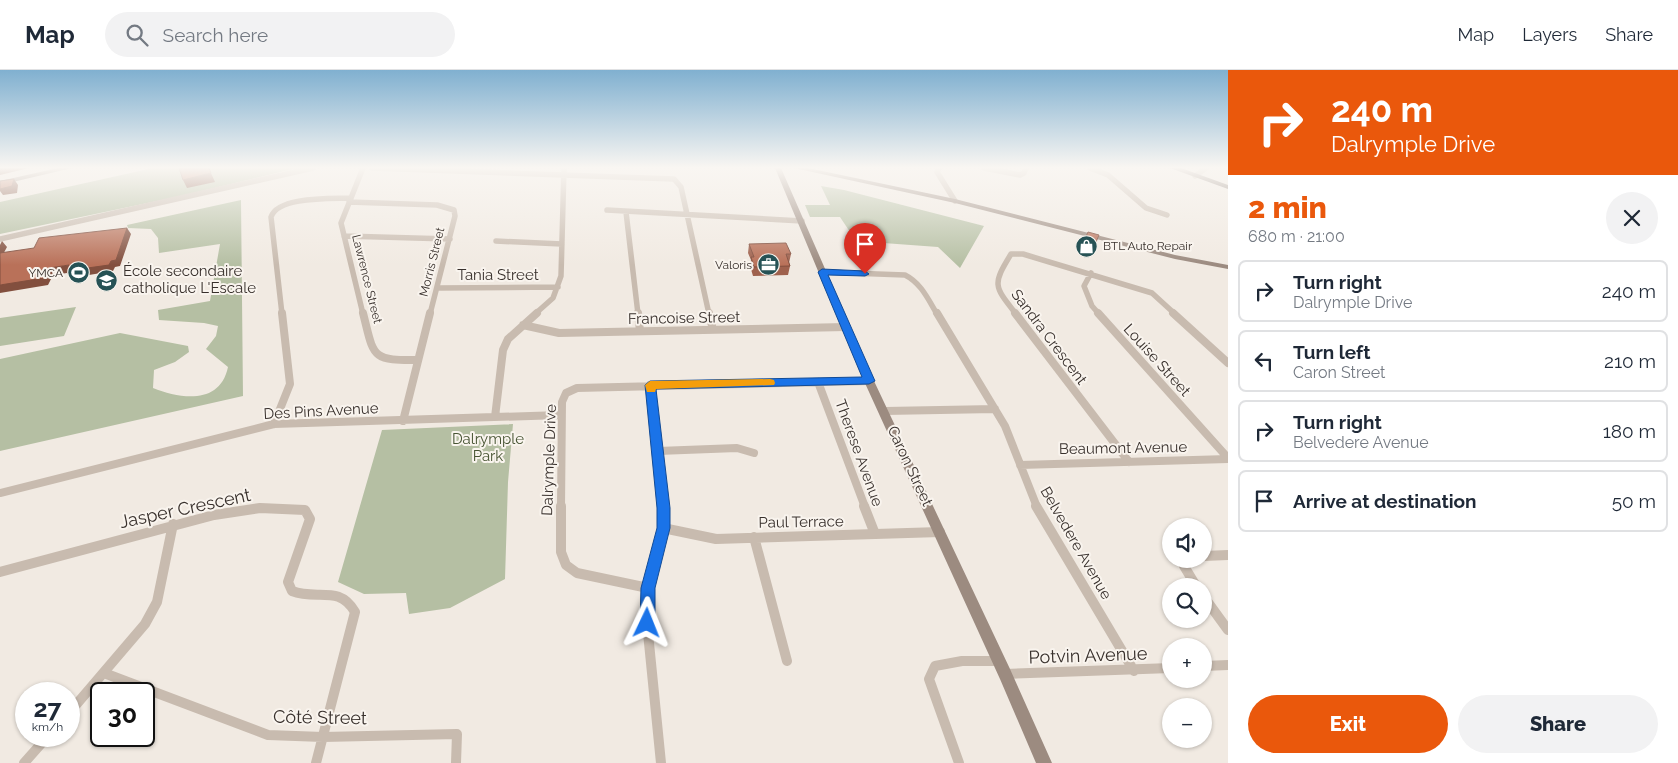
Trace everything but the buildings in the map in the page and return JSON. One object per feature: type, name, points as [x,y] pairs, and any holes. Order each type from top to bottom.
[{"type":"street","points":[[0,239],[175,200]]},
{"type":"street","points":[[274,424],[290,384],[271,217],[273,211],[293,202],[340,200]]},
{"type":"street","name":"Lawrence Street","points":[[350,200],[341,222],[372,350],[378,357],[388,360],[418,360]]},
{"type":"street","name":"Morris Street","points":[[355,200],[447,207],[454,210],[455,216],[450,240],[403,421]]},
{"type":"street","points":[[495,417],[503,350],[508,339],[553,298],[562,276],[563,200]]},
{"type":"street","points":[[683,200],[713,330]]},
{"type":"street","name":"Caron Street","points":[[793,200],[869,381],[885,411],[1044,763]]},
{"type":"street","points":[[952,200],[1175,257],[1228,267]]},
{"type":"street","points":[[1137,200],[1146,208],[1167,215]]},
{"type":"street","points":[[607,210],[802,221]]},
{"type":"street","points":[[626,212],[640,331]]},
{"type":"street","points":[[344,236],[450,240]]},
{"type":"street","points":[[496,241],[562,244]]},
{"type":"street","name":"Sandra Crescent","points":[[1129,462],[999,292],[998,275],[1011,254],[1016,253],[1091,273],[1152,292],[1228,363]]},
{"type":"street","points":[[822,272],[905,275],[909,268]]},
{"type":"street","name":"Louise Street","points":[[1091,273],[1084,286],[1092,306],[1110,329],[1228,459]]},
{"type":"street","name":"Belvedere Avenue","points":[[905,275],[915,280],[921,287],[1005,426],[1032,499],[1134,671]]},
{"type":"street","name":"Tania Street","points":[[438,288],[558,287]]},
{"type":"street","name":"Francoise Street","points":[[524,325],[544,331],[560,333],[846,327]]},
{"type":"street","name":"Dalrymple Drive","points":[[648,588],[577,573],[566,565],[561,552],[561,415],[562,402],[566,393],[577,388],[650,385],[869,381]]},
{"type":"street","name":"Therese Avenue","points":[[818,382],[874,534]]},
{"type":"street","points":[[650,385],[658,451],[664,528],[648,588],[647,623],[661,763]]},
{"type":"street","points":[[885,411],[995,409]]},
{"type":"street","name":"Des Pins Avenue","points":[[0,493],[274,424],[561,415]]},
{"type":"street","points":[[658,451],[737,448],[754,454]]},
{"type":"street","name":"Beaumont Avenue","points":[[1020,464],[1228,459]]},
{"type":"street","name":"Jasper Crescent","points":[[0,572],[173,524],[248,509],[291,508],[305,510],[310,519],[288,582],[292,592],[300,596],[335,595],[345,597],[352,604],[355,612],[316,763]]},
{"type":"street","points":[[80,700],[145,624],[157,602],[173,524]]},
{"type":"street","name":"Paul Terrace","points":[[664,528],[716,539],[940,532]]},
{"type":"street","points":[[754,537],[787,661]]},
{"type":"street","points":[[1212,556],[1228,555]]},
{"type":"street","points":[[1212,608],[1228,630]]},
{"type":"street","points":[[959,763],[930,678],[935,666],[962,661],[998,661]]},
{"type":"street","points":[[1212,666],[1228,665]]},
{"type":"street","name":"Potvin Avenue","points":[[1005,674],[1162,669]]},
{"type":"street","name":"Côté Street","points":[[104,673],[268,735],[323,737],[457,734],[456,763]]},
{"type":"street","points":[[24,763],[38,747]]},
{"type":"green space","points":[[7,200],[160,200],[0,234],[0,202]]},
{"type":"green space","points":[[241,200],[243,396],[0,451],[0,359],[120,333],[188,346],[189,352],[175,362],[154,370],[153,388],[175,395],[198,396],[217,388],[224,379],[228,367],[206,349],[216,336],[218,326],[204,323],[159,320],[158,310],[210,301],[220,244],[159,253],[158,238],[151,229],[128,228],[127,225]]},
{"type":"green space","points":[[828,200],[884,200],[984,226],[960,268],[938,247],[856,241],[840,217],[810,217],[805,205],[830,205]]},
{"type":"green space","points":[[76,307],[64,336],[0,346],[0,318]]},
{"type":"green space","name":"Dalrymple Park","points":[[513,424],[508,482],[505,579],[450,608],[409,614],[406,593],[364,594],[338,582],[382,430]]},
{"type":"slow traffic","points":[[651,389],[650,385],[770,383]]},
{"type":"place","name":"BTL Auto Repair","points":[[1087,246]]},
{"type":"place","name":"Valoris","points":[[768,265]]},
{"type":"place","name":"YMCA","points":[[79,273]]},
{"type":"place","name":"École secondaire catholique L'Escale","points":[[107,280]]},
{"type":"route","points":[[647,623],[648,588],[664,528],[664,508],[650,385],[869,381],[822,272],[865,274]]}]
